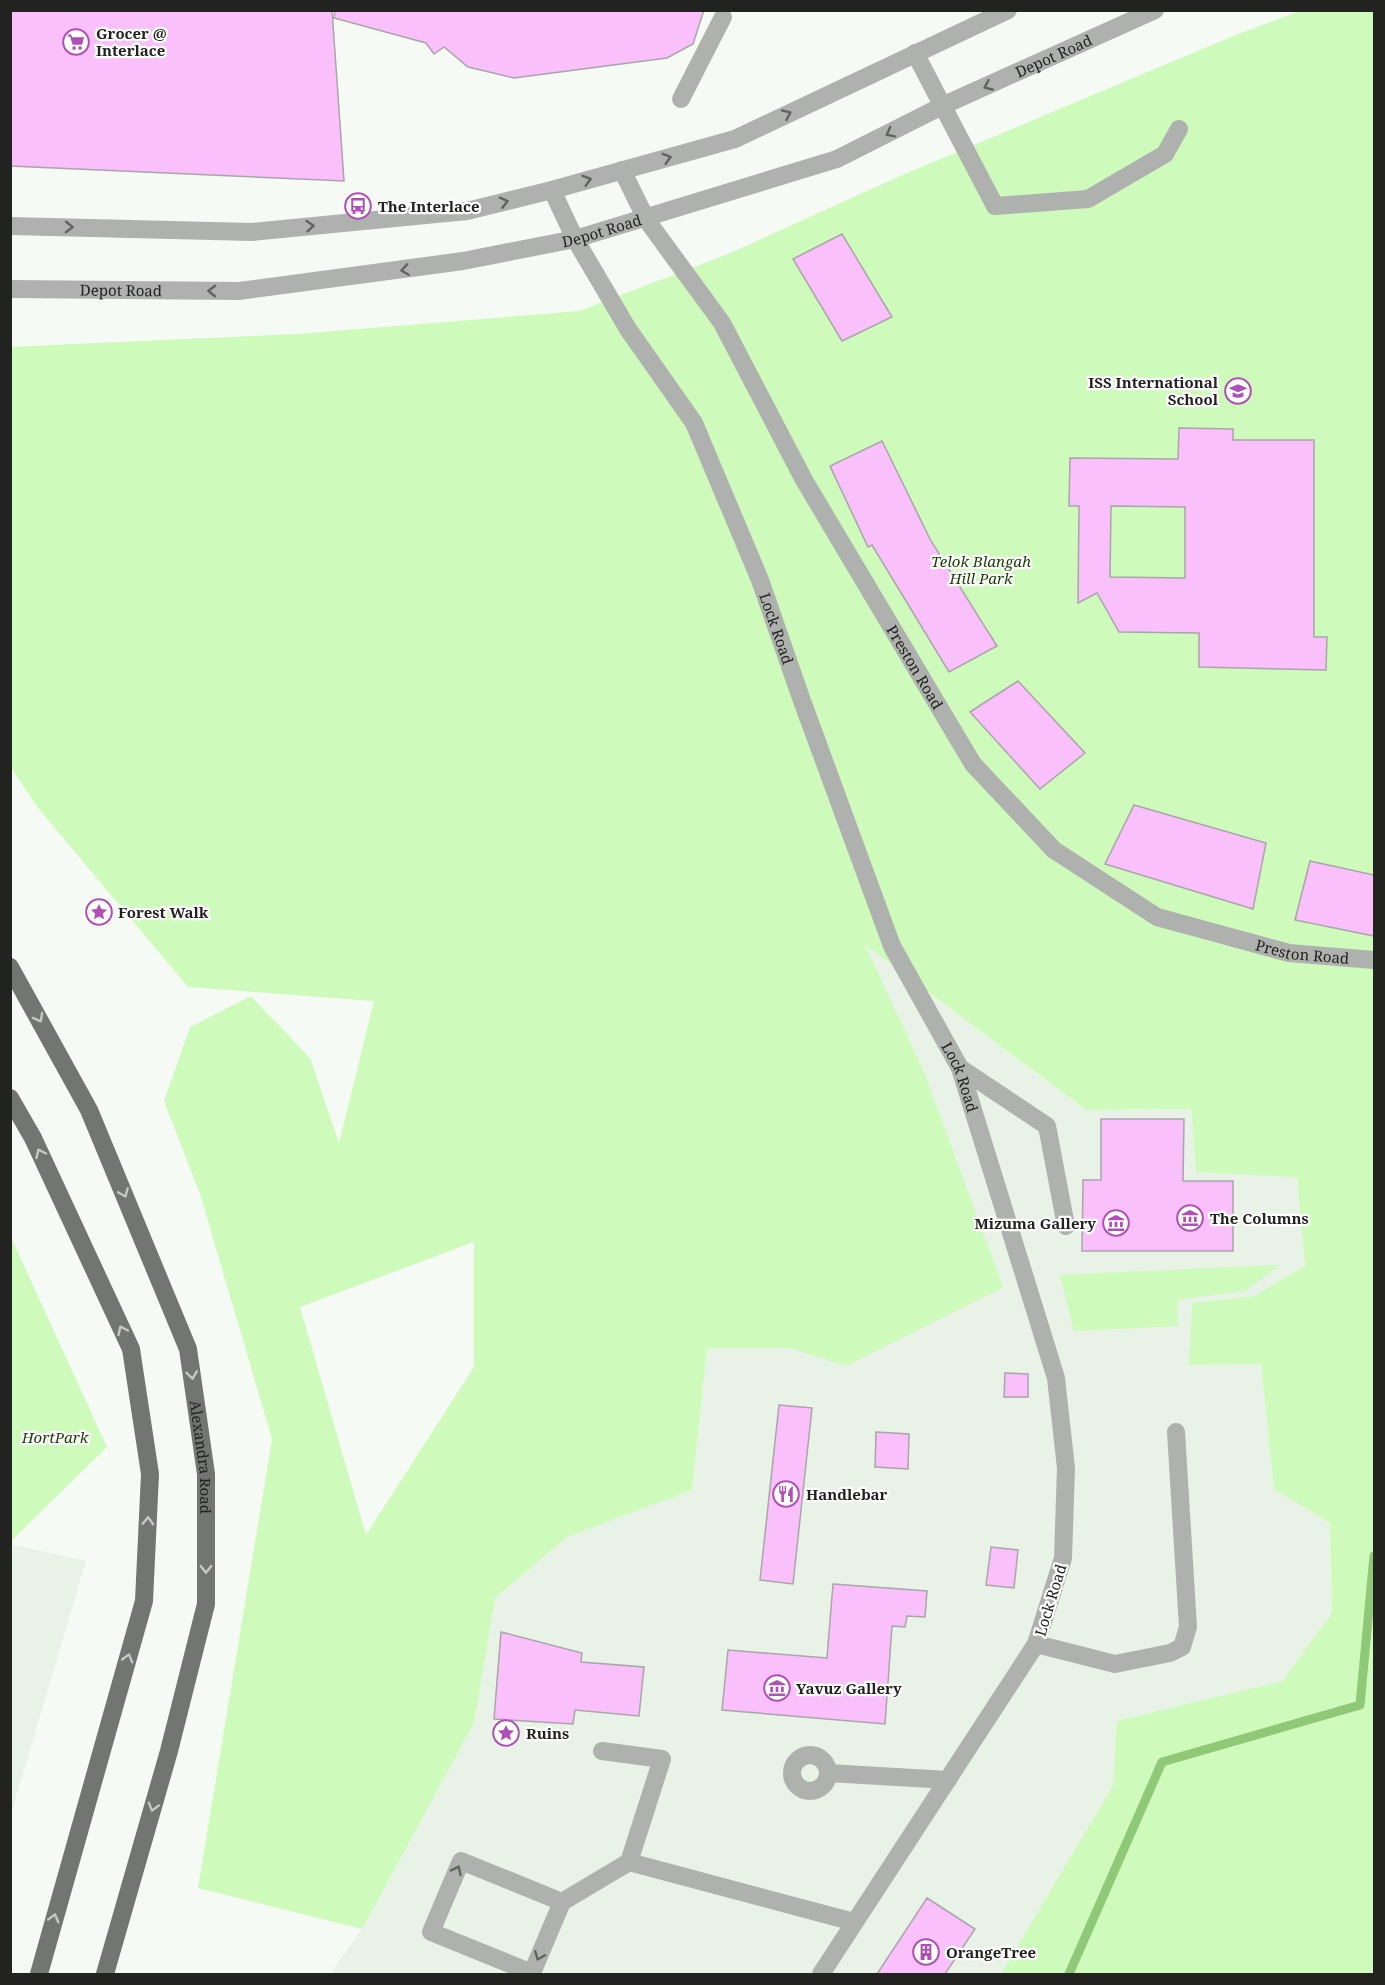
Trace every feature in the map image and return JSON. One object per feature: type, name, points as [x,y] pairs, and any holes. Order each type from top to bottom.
[{"type":"main road","name":"Alexandra Road","points":[[10,967],[89,1110],[188,1348],[206,1474],[206,1604],[169,1751],[105,1974]]},
{"type":"main road","points":[[10,1098],[33,1138],[131,1349],[150,1474],[144,1601],[39,1974]]},
{"type":"street","points":[[10,226],[252,232],[466,211],[552,190],[735,139],[1008,10]]},
{"type":"street","name":"Depot Road","points":[[10,289],[238,291],[463,261],[575,239],[837,159],[942,106],[1155,10]]},
{"type":"street","points":[[681,99],[723,16]]},
{"type":"street","points":[[915,53],[995,206],[1088,199],[1165,154],[1179,129]]},
{"type":"street","name":"Preston Road","points":[[622,170],[646,219],[722,323],[804,480],[973,764],[1053,850],[1156,917],[1289,953],[1374,960]]},
{"type":"street","name":"Lock Road","points":[[552,190],[575,239],[628,329],[694,423],[760,580],[892,945],[960,1068],[1056,1378],[1066,1468],[1062,1558],[1036,1644],[821,1974]]},
{"type":"street","points":[[960,1068],[1047,1126],[1066,1226]]},
{"type":"street","points":[[1036,1644],[1115,1664],[1170,1653],[1182,1647],[1188,1627],[1176,1432]]},
{"type":"street","points":[[562,1902],[461,1861],[431,1932],[532,1973],[562,1902],[629,1862],[662,1759],[602,1751]]},
{"type":"street","points":[[828,1773],[948,1780]]},
{"type":"street","points":[[629,1862],[854,1922]]},
{"type":"shaded area","points":[[863,944],[1085,1110],[1191,1109],[1196,1172],[1297,1176],[1305,1267],[1254,1296],[1192,1303],[1190,1365],[1261,1363],[1274,1489],[1330,1523],[1332,1613],[1284,1681],[1118,1721],[1114,1786],[1001,1974],[330,1974],[362,1929],[474,1723],[495,1598],[567,1537],[692,1490],[707,1348],[790,1348],[846,1366],[924,1072]]},
{"type":"shaded area","points":[[10,1544],[86,1561],[11,1814]]},
{"type":"green space","name":"Telok Blangah Hill Park","points":[[1300,11],[1374,11],[1374,1974],[1001,1974],[1113,1786],[1117,1721],[1283,1681],[1332,1613],[1330,1523],[1274,1489],[1261,1364],[1189,1365],[1192,1303],[1254,1296],[1305,1266],[1297,1177],[1196,1172],[1191,1109],[1086,1110],[865,945],[924,1072],[1003,1287],[846,1366],[790,1348],[707,1348],[692,1490],[567,1537],[495,1598],[474,1723],[362,1929],[198,1888],[272,1439],[200,1194],[164,1101],[190,1027],[251,996],[310,1058],[339,1143],[374,1001],[188,987],[38,808],[11,768],[10,347],[297,334],[579,311],[728,254],[900,176],[1238,34]],"holes":[[[474,1242],[474,1367],[366,1535],[300,1307]]]},
{"type":"green space","name":"HortPark","points":[[10,1235],[107,1447],[11,1541],[10,1541]]},
{"type":"green space","points":[[1280,1265],[1245,1291],[1177,1300],[1178,1326],[1074,1331],[1060,1275]]},
{"type":"building","points":[[10,10],[332,10],[344,181],[10,166]]},
{"type":"building","points":[[335,10],[704,10],[693,44],[667,58],[514,78],[468,67],[444,47],[434,54],[426,43],[334,18]]},
{"type":"building","points":[[842,234],[892,317],[842,341],[793,259]]},
{"type":"building","points":[[1179,428],[1233,429],[1233,440],[1314,440],[1314,637],[1327,637],[1326,670],[1199,667],[1199,633],[1119,632],[1097,593],[1078,603],[1079,506],[1069,506],[1070,458],[1178,459]],"holes":[[[1111,506],[1185,507],[1185,578],[1110,577]]]},
{"type":"building","points":[[882,441],[931,541],[997,646],[949,672],[872,545],[868,547],[830,466]]},
{"type":"building","points":[[1018,681],[1085,753],[1040,789],[970,712]]},
{"type":"building","points":[[1134,805],[1266,843],[1253,909],[1105,864]]},
{"type":"building","points":[[1310,861],[1374,875],[1374,936],[1295,920]]},
{"type":"building","points":[[1101,1119],[1184,1119],[1183,1181],[1233,1181],[1233,1251],[1082,1251],[1083,1180],[1101,1180]]},
{"type":"building","points":[[1005,1373],[1028,1374],[1028,1397],[1004,1397]]},
{"type":"building","name":"Handlebar","points":[[779,1405],[812,1408],[793,1584],[760,1580]]},
{"type":"building","points":[[876,1432],[909,1434],[908,1469],[875,1467]]},
{"type":"building","points":[[991,1547],[1018,1550],[1014,1588],[986,1585]]},
{"type":"building","points":[[833,1584],[927,1591],[925,1617],[907,1616],[905,1627],[892,1626],[885,1724],[722,1710],[728,1650],[827,1658]]},
{"type":"building","points":[[501,1632],[582,1653],[581,1662],[644,1667],[639,1716],[575,1710],[573,1724],[494,1719]]},
{"type":"building","name":"OrangeTree","points":[[927,1898],[975,1929],[945,1974],[877,1974]]},
{"type":"waterway","points":[[1069,1974],[1162,1762],[1360,1705],[1374,1556]]},
{"type":"place","name":"Grocer @ Interlace","points":[[76,42]]},
{"type":"place","name":"The Interlace","points":[[358,206]]},
{"type":"place","name":"ISS International School","points":[[1238,391]]},
{"type":"place","name":"Forest Walk","points":[[99,912]]},
{"type":"place","name":"The Columns","points":[[1190,1218]]},
{"type":"place","name":"Mizuma Gallery","points":[[1116,1223]]},
{"type":"place","name":"Handlebar","points":[[786,1494]]},
{"type":"place","name":"Yavuz Gallery","points":[[777,1688]]},
{"type":"place","name":"Ruins","points":[[506,1733]]},
{"type":"place","name":"OrangeTree","points":[[926,1952]]}]
